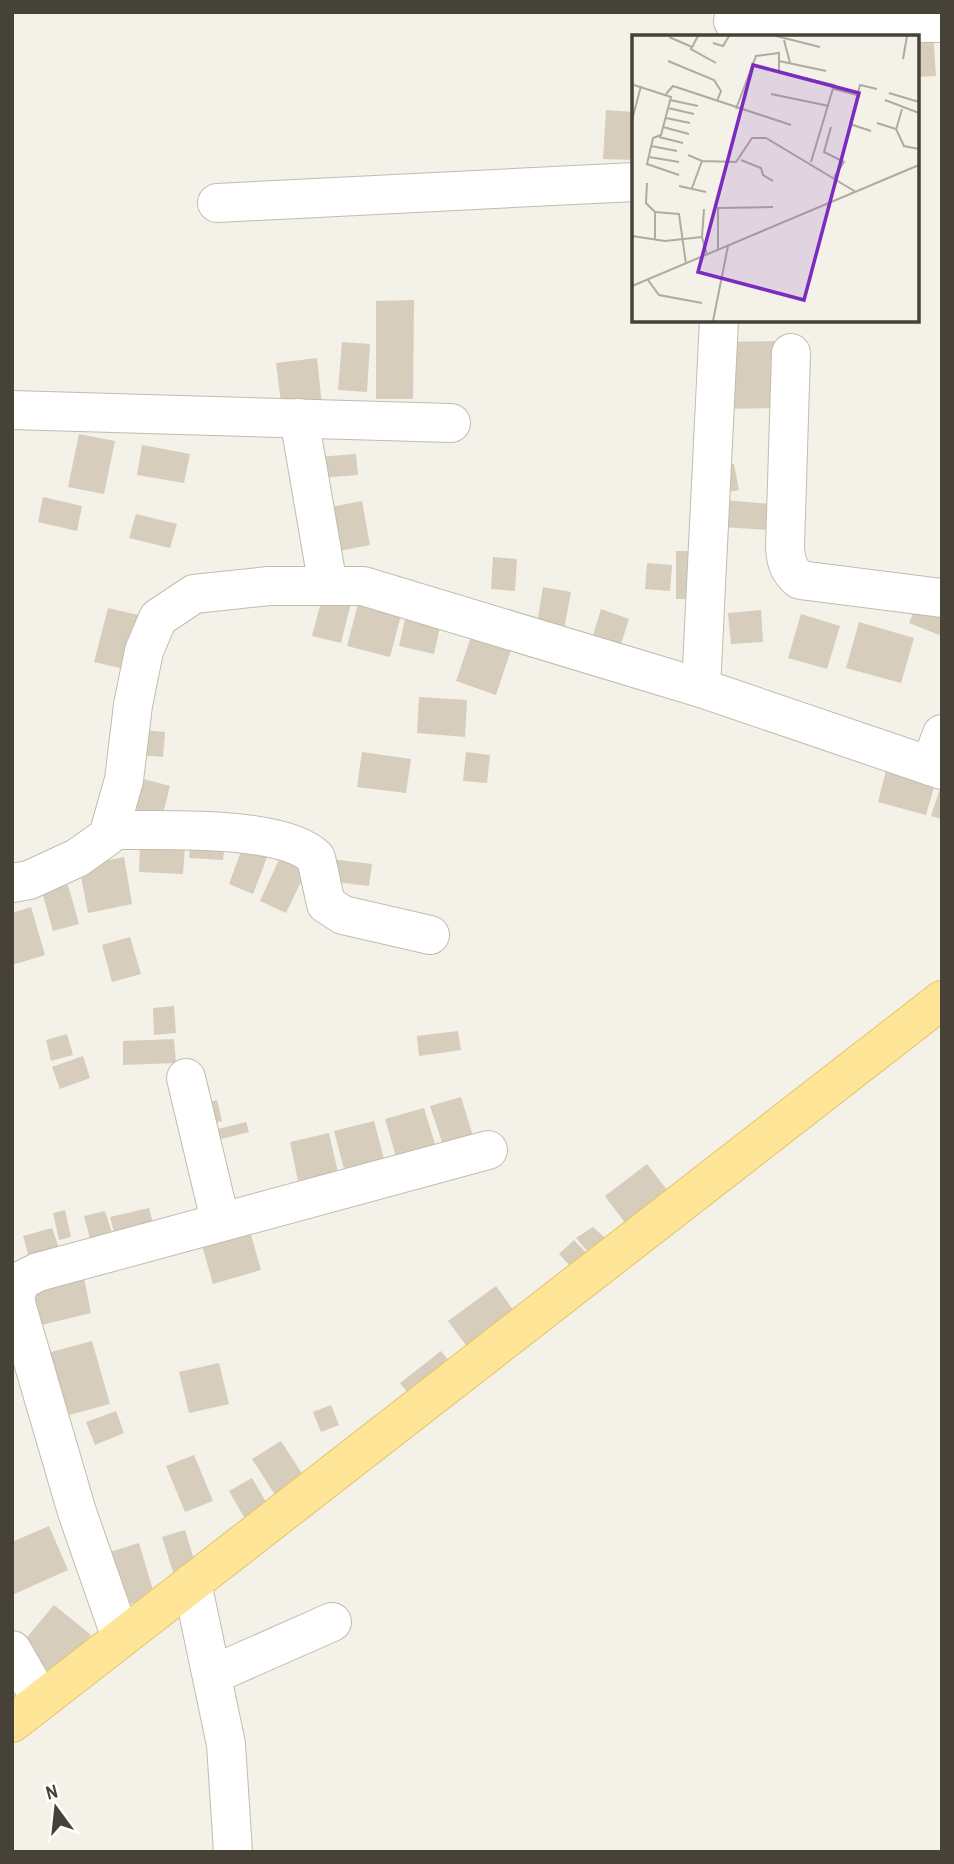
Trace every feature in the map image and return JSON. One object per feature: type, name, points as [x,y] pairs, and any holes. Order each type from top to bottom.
[{"type":"main road","points":[[26,1712],[942,1000]]},
{"type":"street","points":[[733,23],[942,23]]},
{"type":"street","points":[[217,203],[632,182]]},
{"type":"street","points":[[701,688],[719,322]]},
{"type":"street","points":[[791,353],[785,547],[786,562],[792,573],[800,580],[942,598]]},
{"type":"street","points":[[12,410],[451,423]]},
{"type":"street","points":[[299,418],[328,586]]},
{"type":"street","points":[[12,883],[29,880],[77,858],[108,836],[124,780],[133,705],[144,651],[158,618],[194,594],[269,586],[363,586],[938,756]]},
{"type":"street","points":[[110,830],[220,831],[257,836],[299,848],[316,859],[326,904],[343,915],[430,935]]},
{"type":"street","points":[[186,1078],[220,1220]]},
{"type":"street","points":[[121,1638],[77,1512],[30,1356],[15,1295],[22,1280],[38,1272],[220,1220],[488,1150]]},
{"type":"street","points":[[192,1583],[226,1744],[233,1852]]},
{"type":"street","points":[[212,1675],[332,1622]]},
{"type":"street","points":[[12,1650],[26,1712]]},
{"type":"building","points":[[933,33],[936,76],[919,77],[919,36]]},
{"type":"building","points":[[606,110],[632,112],[632,160],[603,159]]},
{"type":"building","points":[[414,300],[413,399],[376,399],[376,301]]},
{"type":"building","points":[[777,341],[777,408],[722,409],[721,342]]},
{"type":"building","points":[[342,342],[370,344],[367,392],[338,390]]},
{"type":"building","points":[[317,358],[322,406],[282,411],[276,363]]},
{"type":"building","points":[[79,434],[115,441],[104,494],[68,487]]},
{"type":"building","points":[[142,445],[190,454],[184,483],[137,475]]},
{"type":"building","points":[[356,454],[358,475],[319,478],[318,457]]},
{"type":"building","points":[[734,464],[739,490],[723,493],[719,467]]},
{"type":"building","points":[[43,497],[82,506],[77,531],[38,522]]},
{"type":"building","points":[[724,500],[770,504],[768,530],[723,527]]},
{"type":"building","points":[[362,501],[370,545],[328,553],[320,509]]},
{"type":"building","points":[[136,514],[177,524],[170,548],[129,538]]},
{"type":"building","points":[[676,551],[697,551],[697,599],[676,599]]},
{"type":"building","points":[[493,557],[517,559],[515,591],[491,589]]},
{"type":"building","points":[[647,563],[672,565],[670,591],[645,589]]},
{"type":"building","points":[[543,587],[571,592],[564,629],[537,624]]},
{"type":"building","points":[[324,591],[352,599],[341,643],[312,636]]},
{"type":"building","points":[[920,597],[942,606],[942,636],[909,623]]},
{"type":"building","points":[[358,604],[401,615],[390,657],[347,646]]},
{"type":"building","points":[[108,608],[147,617],[133,671],[94,662]]},
{"type":"building","points":[[601,609],[629,619],[621,644],[593,635]]},
{"type":"building","points":[[761,610],[763,642],[731,644],[728,613]]},
{"type":"building","points":[[801,614],[840,626],[827,669],[788,658]]},
{"type":"building","points":[[406,615],[441,623],[434,654],[399,646]]},
{"type":"building","points":[[859,622],[914,638],[901,683],[846,668]]},
{"type":"building","points":[[473,631],[513,644],[496,695],[456,681]]},
{"type":"building","points":[[419,697],[467,700],[465,737],[417,733]]},
{"type":"building","points":[[133,729],[165,732],[163,757],[131,754]]},
{"type":"building","points":[[362,752],[411,759],[406,793],[357,787]]},
{"type":"building","points":[[466,752],[490,755],[487,783],[463,781]]},
{"type":"building","points":[[887,767],[936,780],[926,815],[878,802]]},
{"type":"building","points":[[140,778],[170,786],[160,826],[130,819]]},
{"type":"building","points":[[942,782],[942,819],[931,816]]},
{"type":"building","points":[[191,840],[225,842],[223,860],[189,858]]},
{"type":"building","points":[[244,843],[269,852],[253,894],[229,884]]},
{"type":"building","points":[[140,844],[185,847],[183,874],[139,872]]},
{"type":"building","points":[[283,851],[310,863],[286,913],[260,901]]},
{"type":"building","points":[[124,857],[132,904],[88,913],[79,866]]},
{"type":"building","points":[[330,859],[372,864],[369,886],[327,881]]},
{"type":"building","points":[[68,885],[79,924],[53,931],[42,892]]},
{"type":"building","points":[[31,907],[45,955],[12,965],[12,913]]},
{"type":"building","points":[[130,937],[141,974],[112,982],[102,945]]},
{"type":"building","points":[[174,1006],[176,1033],[154,1035],[153,1008]]},
{"type":"building","points":[[458,1031],[461,1050],[419,1056],[417,1036]]},
{"type":"building","points":[[67,1034],[73,1055],[51,1061],[46,1040]]},
{"type":"building","points":[[174,1039],[176,1063],[123,1065],[123,1041]]},
{"type":"building","points":[[83,1056],[90,1078],[60,1089],[52,1067]]},
{"type":"building","points":[[461,1097],[473,1136],[443,1145],[430,1106]]},
{"type":"building","points":[[217,1100],[222,1121],[204,1126],[199,1105]]},
{"type":"building","points":[[424,1108],[437,1151],[398,1163],[385,1119]]},
{"type":"building","points":[[374,1121],[384,1159],[344,1169],[334,1131]]},
{"type":"building","points":[[246,1122],[249,1132],[209,1142],[206,1132]]},
{"type":"building","points":[[329,1133],[338,1172],[298,1181],[290,1142]]},
{"type":"building","points":[[647,1164],[674,1199],[631,1231],[605,1196]]},
{"type":"building","points":[[149,1208],[154,1227],[115,1236],[110,1217]]},
{"type":"building","points":[[65,1210],[71,1237],[59,1240],[53,1213]]},
{"type":"building","points":[[105,1211],[113,1236],[91,1242],[84,1216]]},
{"type":"building","points":[[593,1227],[612,1244],[594,1259],[576,1238]]},
{"type":"building","points":[[52,1228],[59,1248],[29,1257],[23,1236]]},
{"type":"building","points":[[249,1228],[261,1270],[213,1284],[201,1242]]},
{"type":"building","points":[[574,1240],[590,1257],[575,1271],[559,1254]]},
{"type":"building","points":[[84,1278],[91,1313],[29,1328],[22,1294]]},
{"type":"building","points":[[496,1286],[521,1321],[474,1356],[448,1321]]},
{"type":"building","points":[[92,1341],[110,1404],[54,1419],[36,1356]]},
{"type":"building","points":[[441,1351],[457,1372],[416,1403],[400,1383]]},
{"type":"building","points":[[219,1363],[229,1404],[189,1413],[179,1372]]},
{"type":"building","points":[[331,1405],[339,1425],[321,1432],[313,1412]]},
{"type":"building","points":[[116,1411],[124,1433],[95,1445],[86,1422]]},
{"type":"building","points":[[281,1441],[308,1483],[279,1501],[252,1459]]},
{"type":"building","points":[[194,1455],[213,1501],[185,1512],[166,1466]]},
{"type":"building","points":[[252,1478],[272,1512],[249,1526],[229,1491]]},
{"type":"building","points":[[49,1526],[68,1570],[12,1595],[12,1542]]},
{"type":"building","points":[[185,1530],[196,1566],[173,1572],[162,1537]]},
{"type":"building","points":[[139,1543],[155,1597],[126,1605],[110,1552]]},
{"type":"building","points":[[54,1605],[91,1635],[54,1680],[17,1649]]}]
